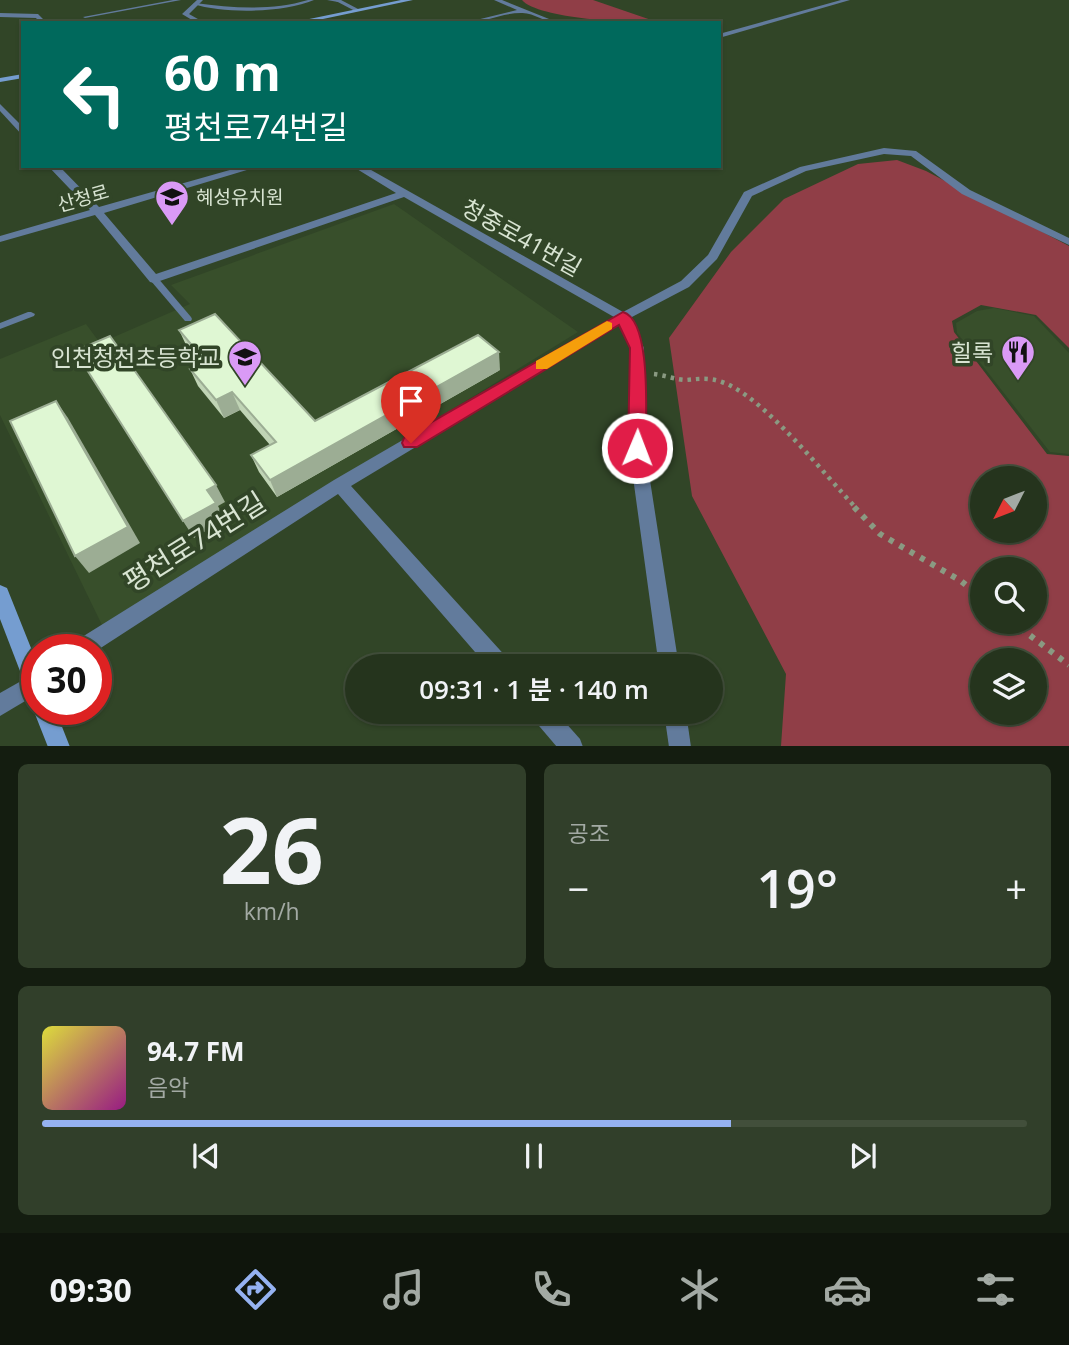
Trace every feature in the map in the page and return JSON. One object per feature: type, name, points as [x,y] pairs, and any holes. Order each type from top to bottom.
[{"type":"main road","points":[[303,21],[410,0]]},
{"type":"main road","points":[[0,80],[21,76]]},
{"type":"main road","points":[[0,594],[21,647]]},
{"type":"main road","points":[[50,725],[58,746]]},
{"type":"street","points":[[338,0],[357,10]]},
{"type":"street","points":[[497,0],[551,21]]},
{"type":"street","points":[[721,35],[847,0]]},
{"type":"street","points":[[198,2],[185,14],[198,21]]},
{"type":"street","points":[[476,21],[524,10]]},
{"type":"street","points":[[0,15],[38,16],[42,21]]},
{"type":"street","points":[[0,106],[18,122]]},
{"type":"street","name":"평천로74번길","points":[[105,634],[340,485],[623,317],[684,284],[713,257],[748,194],[803,169],[884,152],[913,153],[966,192],[1069,242]]},
{"type":"street","points":[[55,168],[154,279],[402,194]]},
{"type":"street","name":"산청로","points":[[0,239],[249,168]]},
{"type":"street","name":"청중로41번길","points":[[361,168],[402,194],[623,317]]},
{"type":"street","points":[[623,317],[637,348],[637,448],[666,654]]},
{"type":"street","points":[[340,485],[490,654]]},
{"type":"street","points":[[0,705],[21,693]]},
{"type":"street","points":[[552,724],[571,746]]},
{"type":"street","points":[[677,724],[680,746]]},
{"type":"lane","points":[[89,21],[85,16],[178,0]]},
{"type":"lane","points":[[245,9],[267,0]]},
{"type":"lane","points":[[198,2],[245,9],[291,7],[312,0]]},
{"type":"lane","points":[[329,0],[338,0]]},
{"type":"lane","points":[[154,279],[188,318]]},
{"type":"lane","points":[[0,326],[31,314]]},
{"type":"path","points":[[638,374],[672,375],[684,380],[698,376],[725,383],[747,396],[785,430],[880,534],[970,588]]},
{"type":"path","points":[[1028,634],[1069,665]]},
{"type":"shaded area","points":[[522,0],[593,0],[654,21],[609,21],[566,16],[531,6]]},
{"type":"shaded area","points":[[897,160],[926,171],[1069,246],[1069,348],[1036,315],[981,305],[952,321],[954,332],[1047,454],[1069,456],[1069,746],[781,746],[786,674],[692,496],[669,338],[731,252],[784,199],[858,164]]},
{"type":"shaded area","name":"인천청천초등학교","points":[[394,204],[578,332],[102,625],[0,415],[0,359],[86,324],[100,343],[190,304],[171,285]]},
{"type":"shaded area","points":[[994,308],[1034,316],[1069,353],[1069,454],[1050,452],[957,333],[956,323],[977,311]]},
{"type":"building","points":[[215,314],[315,421],[478,335],[499,352],[270,480],[251,455],[276,442],[232,392],[216,400],[190,369],[196,366],[191,360],[201,356],[179,330]]},
{"type":"building","points":[[110,336],[216,485],[207,490],[216,503],[183,521],[75,351]]},
{"type":"building","points":[[56,401],[128,527],[75,556],[10,421]]},
{"type":"slow traffic","points":[[542,365],[607,326]]},
{"type":"place","name":"혜성유치원","points":[[172,227]]},
{"type":"place","name":"힐록","points":[[1018,382]]},
{"type":"place","name":"인천청천초등학교","points":[[245,387]]},
{"type":"route","points":[[411,443],[623,317],[637,348],[637,448]]}]
